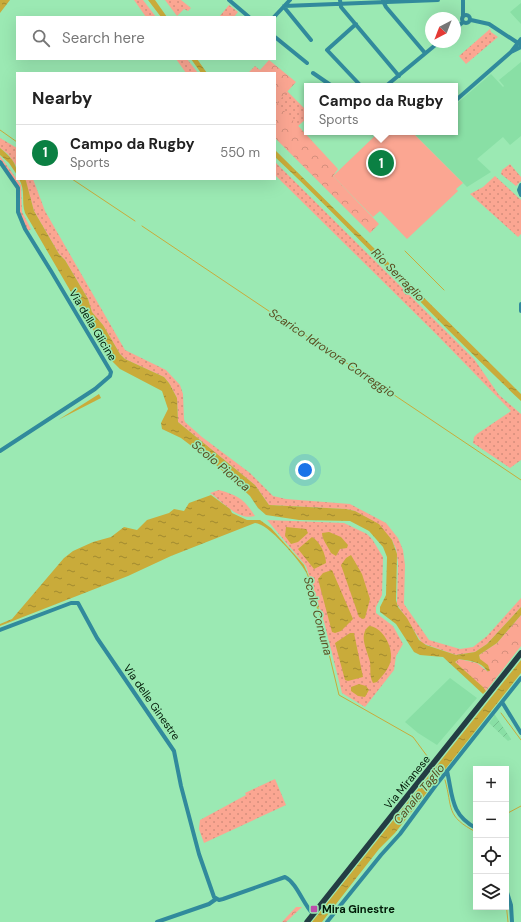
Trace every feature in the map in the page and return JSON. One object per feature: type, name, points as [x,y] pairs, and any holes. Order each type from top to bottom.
[{"type":"main road","name":"Via Miranese","points":[[307,922],[521,653]]},
{"type":"street","points":[[229,0],[248,16]]},
{"type":"street","points":[[275,16],[290,0]]},
{"type":"street","points":[[284,6],[340,2],[438,0]]},
{"type":"street","points":[[463,0],[463,20]]},
{"type":"street","points":[[383,1],[425,53]]},
{"type":"street","points":[[340,2],[356,24],[399,76]]},
{"type":"street","points":[[284,6],[311,40]]},
{"type":"street","points":[[461,22],[468,15],[470,20]]},
{"type":"street","points":[[458,97],[520,43],[489,24],[470,20],[467,23],[463,20]]},
{"type":"street","points":[[356,24],[327,50],[358,83]]},
{"type":"street","points":[[276,38],[307,63]]},
{"type":"street","points":[[390,83],[431,48]]},
{"type":"street","points":[[313,73],[328,83]]},
{"type":"street","name":"Via della Glicine","points":[[0,162],[2,167],[18,188],[18,212],[20,219],[110,372],[110,376],[106,381],[95,389],[0,451]]},
{"type":"street","points":[[521,185],[519,190],[521,195]]},
{"type":"street","name":"Via delle Ginestre","points":[[0,630],[71,603],[76,602],[80,605],[97,638],[174,751],[181,786],[199,854],[212,892],[216,899]]},
{"type":"street","points":[[327,922],[381,855],[400,834],[447,771],[521,678]]},
{"type":"street","points":[[502,702],[521,733]]},
{"type":"street","points":[[447,771],[454,806],[459,816],[473,826]]},
{"type":"street","points":[[157,922],[208,904],[216,899],[223,899],[285,877],[291,882],[314,914]]},
{"type":"street","points":[[509,899],[512,922]]},
{"type":"shaded area","points":[[521,3],[521,24],[510,12]]},
{"type":"shaded area","points":[[521,62],[521,136],[510,145],[503,137],[477,159],[491,172],[467,187],[415,135],[458,135],[458,102],[491,74],[503,87],[504,86],[499,80]]},
{"type":"shaded area","points":[[450,678],[477,698],[437,745],[418,733],[405,722]]},
{"type":"shaded area","points":[[495,715],[511,739],[508,741],[489,723]]},
{"type":"green space","points":[[134,0],[143,0],[155,16],[145,16]]},
{"type":"green space","points":[[165,0],[181,0],[191,8],[188,11],[184,9],[177,16]]},
{"type":"green space","points":[[229,5],[238,12],[235,16],[220,16]]},
{"type":"green space","points":[[490,29],[491,32],[498,37],[466,64],[459,56]]},
{"type":"green space","points":[[177,60],[188,60],[197,72],[185,72]]},
{"type":"green space","points":[[269,60],[296,82],[277,103],[304,132],[304,135],[307,135],[338,169],[333,176],[379,224],[370,233],[276,139],[276,72],[249,72],[255,66],[260,70]]},
{"type":"green space","points":[[287,91],[304,108],[304,121],[297,127],[276,103]]},
{"type":"green space","points":[[376,135],[415,135],[463,183],[456,189],[458,191],[407,239],[380,211],[373,217],[333,176]]},
{"type":"green space","points":[[0,138],[16,147],[16,166],[8,154],[0,148]]},
{"type":"green space","points":[[0,156],[21,185],[22,212],[31,229],[27,231],[19,214],[20,192],[0,161]]},
{"type":"green space","points":[[276,163],[474,359],[499,395],[521,414],[521,460],[510,468],[473,443],[474,437],[477,434],[511,411],[436,334],[276,176]]},
{"type":"green space","points":[[510,164],[521,177],[521,181],[516,186],[501,174],[502,170]]},
{"type":"green space","points":[[495,176],[521,200],[521,234],[518,237],[470,194],[483,187]]},
{"type":"green space","points":[[25,180],[33,180],[45,211],[125,350],[166,370],[180,385],[183,394],[185,422],[202,437],[250,473],[273,496],[286,499],[350,504],[386,523],[398,538],[403,550],[405,565],[404,604],[429,640],[460,649],[473,647],[487,636],[521,598],[521,607],[487,644],[475,652],[456,655],[422,643],[397,604],[398,563],[396,549],[392,540],[376,523],[355,511],[346,509],[269,505],[255,485],[178,422],[177,398],[169,383],[164,377],[125,359],[120,354],[103,325],[92,312],[88,299],[34,211]]},
{"type":"green space","points":[[219,490],[232,494],[240,499],[248,506],[255,516],[243,516],[231,510],[210,493]]},
{"type":"green space","points":[[267,520],[344,523],[367,534],[372,539],[383,557],[382,595],[376,607],[376,613],[393,626],[403,644],[396,656],[394,670],[365,707],[342,693],[324,622],[306,566]]},
{"type":"green space","points":[[521,615],[521,646],[486,691],[455,662],[459,659],[477,663],[488,672],[479,655],[497,643]]},
{"type":"green space","points":[[275,779],[286,805],[204,843],[199,829],[200,820],[246,795],[245,793]]},
{"type":"green space","points":[[296,907],[302,907],[286,922],[282,922]]},
{"type":"water","points":[[0,0],[10,0],[0,13]]},
{"type":"water","points":[[148,0],[155,0],[166,16],[160,16]]},
{"type":"water","points":[[192,60],[198,60],[206,72],[200,72]]},
{"type":"water","points":[[0,148],[12,160],[16,167],[16,174],[9,163],[0,155]]},
{"type":"water","name":"Rio Serraglio","points":[[276,151],[521,394],[521,401],[489,371],[276,158]]},
{"type":"water","points":[[20,180],[26,180],[34,211],[88,299],[92,312],[103,325],[120,354],[125,359],[164,377],[169,383],[177,398],[178,422],[255,485],[269,505],[346,509],[355,511],[379,524],[392,540],[397,554],[396,600],[398,607],[407,618],[419,640],[426,645],[456,655],[475,652],[487,644],[521,607],[521,615],[497,643],[479,655],[480,659],[488,665],[490,671],[487,671],[482,665],[474,662],[459,659],[455,662],[483,687],[486,691],[483,694],[443,657],[420,655],[414,652],[396,624],[380,612],[380,607],[386,595],[387,557],[383,547],[369,531],[350,521],[299,520],[266,515],[258,508],[250,496],[215,464],[181,438],[162,429],[161,423],[168,409],[162,391],[120,369],[110,359],[25,213]]},
{"type":"water","points":[[99,394],[101,398],[58,420]]},
{"type":"water","points":[[211,495],[230,509],[232,513],[247,520],[260,520],[271,528],[304,565],[319,607],[317,609],[306,572],[303,567],[291,552],[268,529],[255,523],[171,556],[128,576],[0,626],[0,624],[12,619],[64,558],[73,551],[93,542],[111,537],[124,527],[137,530],[147,520],[169,513],[174,509],[184,511],[189,503]]},
{"type":"water","points":[[286,527],[306,529],[308,533],[298,542],[291,544],[285,536]]},
{"type":"water","points":[[329,532],[341,537],[348,545],[347,548],[340,549],[336,556],[331,553],[323,538],[322,533]]},
{"type":"water","points":[[312,537],[322,548],[326,563],[314,569],[298,549]]},
{"type":"water","points":[[351,555],[362,574],[370,599],[365,618],[363,619],[359,617],[341,565],[346,558]]},
{"type":"water","points":[[332,570],[353,619],[341,631],[335,633],[332,632],[318,579],[323,573]]},
{"type":"water","points":[[369,626],[374,627],[382,633],[388,642],[391,652],[391,661],[384,674],[377,682],[373,683],[370,662],[364,643],[364,634]]},
{"type":"water","points":[[350,633],[354,633],[363,677],[348,681],[345,680],[335,643]]},
{"type":"water","name":"Canale Taglio","points":[[521,660],[521,673],[395,833],[379,849],[322,922],[312,922]]},
{"type":"water","points":[[359,684],[366,686],[369,690],[365,697],[358,696],[351,691],[351,687]]},
{"type":"waterway","name":"Scarico Idrovora Correggio","points":[[0,130],[16,141]]},
{"type":"waterway","name":"Scarico Idrovora Correggio","points":[[74,180],[135,221]]},
{"type":"waterway","name":"Scarico Idrovora Correggio","points":[[142,226],[521,480]]},
{"type":"waterway","points":[[405,251],[444,290]]},
{"type":"waterway","name":"Scolo Comuna","points":[[318,608],[339,695],[413,737],[430,760]]},
{"type":"waterway","name":"Scolo Pionca","points":[[501,713],[521,740]]},
{"type":"waterway","name":"Scolo Comuna","points":[[445,780],[450,805],[455,816],[459,821],[473,830]]},
{"type":"waterway","points":[[509,812],[521,806]]},
{"type":"waterway","name":"Scolo Comuna","points":[[507,910],[508,922]]},
{"type":"place","name":"Campo da Rugby","points":[[381,163]]},
{"type":"place","name":"Mira Ginestre","points":[[314,909]]}]
